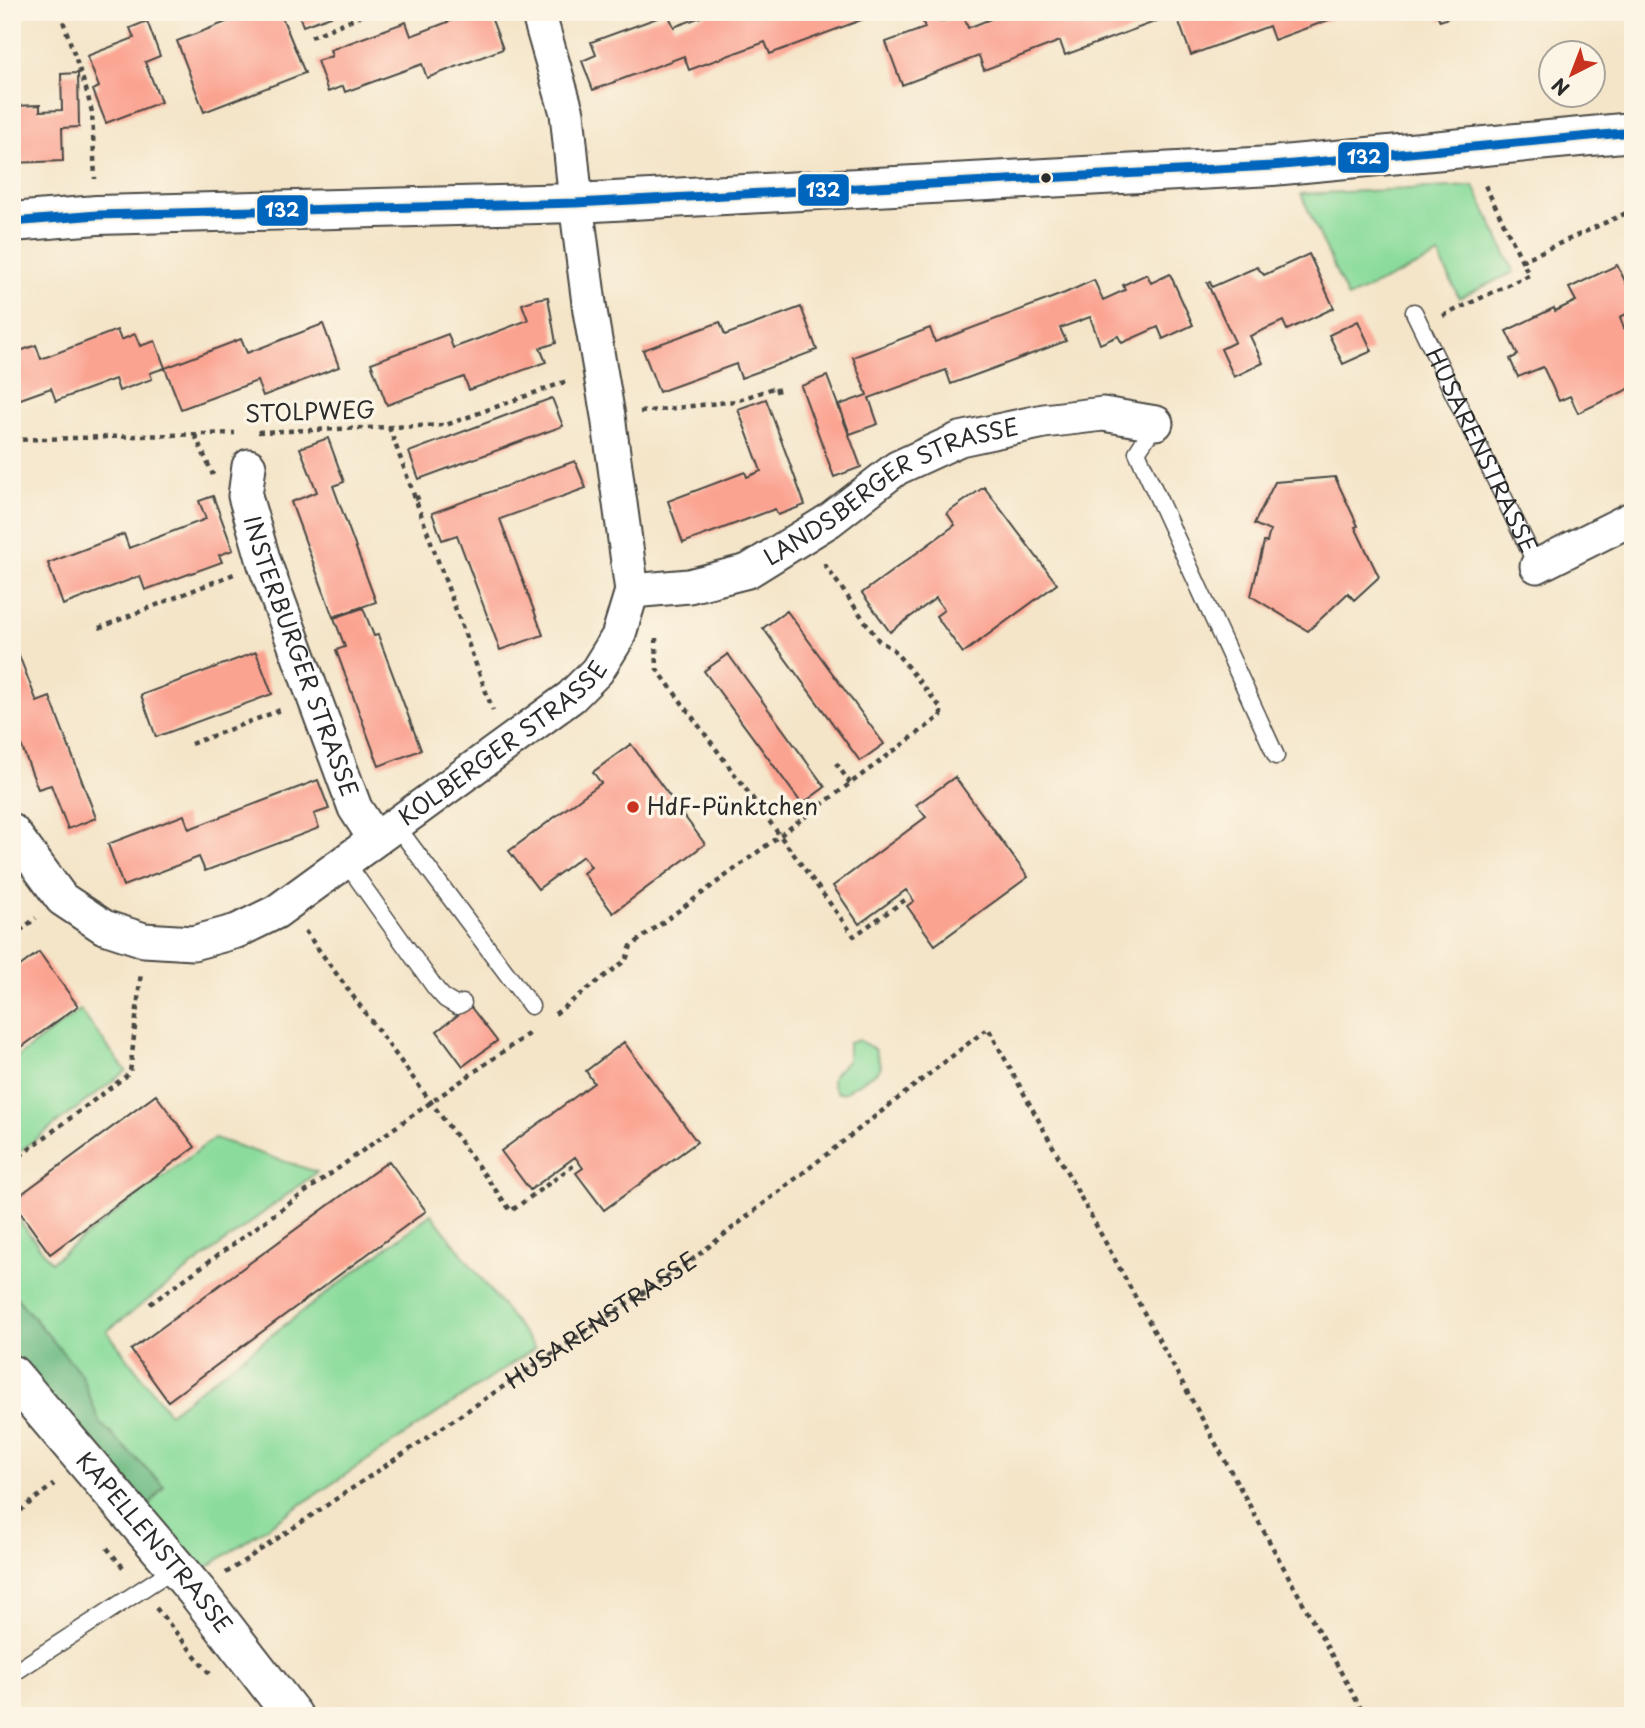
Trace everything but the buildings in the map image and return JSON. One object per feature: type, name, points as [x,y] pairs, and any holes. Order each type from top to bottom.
[{"type":"street","name":"KOLBERGER STRASSE","points":[[12,831],[62,899],[104,927],[144,940],[193,943],[237,931],[286,905],[571,697],[597,671],[618,637],[632,591],[608,416],[590,311],[567,113],[538,12]]},
{"type":"street","points":[[12,222],[97,215],[576,203],[1272,166],[1633,132]]},
{"type":"street","name":"LANDSBERGER STRASSE","points":[[632,591],[689,586],[748,571],[830,520],[897,468],[960,439],[1044,421],[1103,414],[1156,423]]},
{"type":"street","name":"INSTERBURGER STRASSE","points":[[249,466],[245,496],[264,562],[314,698],[355,808],[385,831]]},
{"type":"street","name":"HUSARENSTRASSE","points":[[1537,566],[1633,518]]},
{"type":"street","name":"KAPELLENSTRASSE","points":[[12,1375],[186,1580],[293,1716]]},
{"type":"lane","name":"HUSARENSTRASSE","points":[[1418,320],[1537,566]]},
{"type":"lane","points":[[1156,423],[1137,453],[1276,756]]},
{"type":"lane","points":[[385,831],[531,1006]]},
{"type":"lane","points":[[345,861],[436,989],[451,1004],[457,1006],[463,1003]]},
{"type":"lane","points":[[12,1674],[186,1580]]},
{"type":"path","points":[[60,12],[92,112],[97,215]]},
{"type":"path","points":[[311,37],[369,12]]},
{"type":"path","points":[[1418,320],[1529,275],[1466,147]]},
{"type":"path","points":[[1521,261],[1633,209]]},
{"type":"path","name":"STOLPWEG","points":[[250,432],[446,425],[600,370]]},
{"type":"path","points":[[608,416],[736,401],[776,387],[778,394]]},
{"type":"path","points":[[388,427],[506,745]]},
{"type":"path","name":"STOLPWEG","points":[[12,440],[236,433]]},
{"type":"path","points":[[415,499],[423,495]]},
{"type":"path","points":[[548,1020],[626,960],[631,946],[941,716],[941,708],[893,649],[879,641],[804,536]]},
{"type":"path","points":[[99,628],[264,562]]},
{"type":"path","points":[[656,634],[657,669],[854,936],[905,900]]},
{"type":"path","points":[[191,744],[314,698]]},
{"type":"path","points":[[836,763],[850,783]]},
{"type":"path","points":[[286,905],[511,1211],[573,1166]]},
{"type":"path","points":[[12,1162],[130,1073],[144,940]]},
{"type":"path","points":[[150,1304],[537,1027]]},
{"type":"path","name":"HUSARENSTRASSE","points":[[186,1580],[693,1259],[988,1028],[1365,1716]]},
{"type":"path","points":[[12,1517],[54,1484]]},
{"type":"green space","points":[[1474,186],[1514,272],[1459,298],[1439,255],[1348,298],[1301,194]]},
{"type":"green space","points":[[80,1010],[126,1071],[12,1157],[12,1061]]},
{"type":"green space","points":[[859,1040],[875,1050],[881,1067],[860,1084],[844,1093],[838,1093],[832,1079],[848,1060],[848,1043]]},
{"type":"green space","points":[[214,1138],[317,1172],[107,1331],[169,1413],[431,1214],[535,1348],[194,1576],[12,1356],[12,1211],[51,1262]]},
{"type":"green space","points":[[12,1292],[81,1374],[100,1423],[164,1486],[143,1514],[12,1356]]},
{"type":"transit line","name":"132","points":[[12,222],[97,215],[576,203],[1272,166],[1633,132]]},
{"type":"place","name":"HdF-Pünktchen","points":[[633,807]]}]
